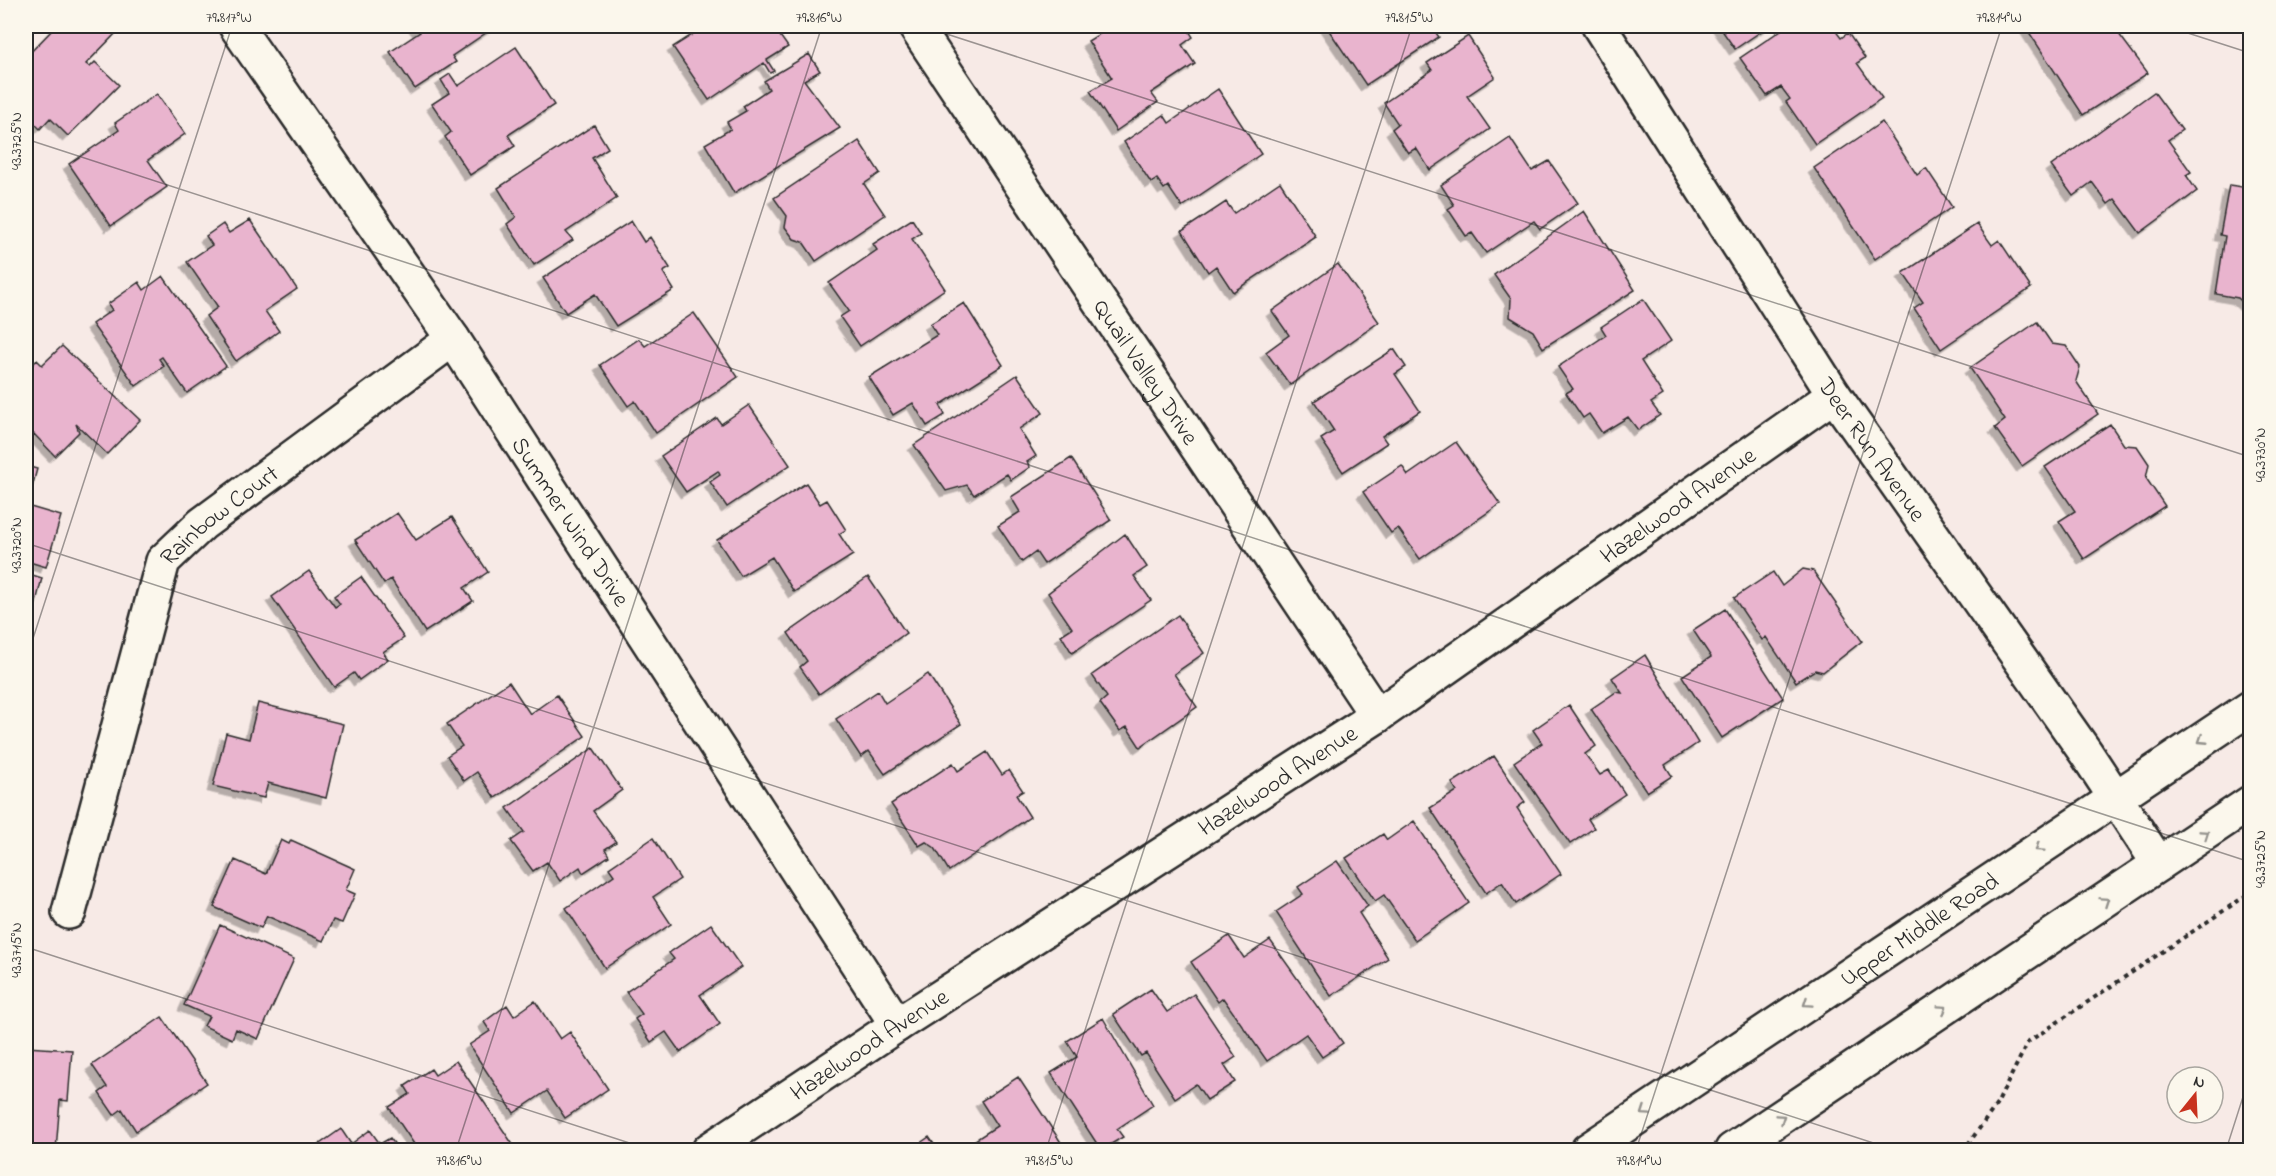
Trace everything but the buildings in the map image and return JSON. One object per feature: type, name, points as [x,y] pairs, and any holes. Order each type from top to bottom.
[{"type":"street","name":"Summer Wind Drive","points":[[237,26],[453,339],[897,1025]]},
{"type":"street","name":"Quail Valley Drive","points":[[915,26],[1377,716]]},
{"type":"street","name":"Deer Run Avenue","points":[[1599,26],[1834,395],[2116,797],[2159,864]]},
{"type":"street","name":"Rainbow Court","points":[[69,912],[163,561],[202,524],[453,339]]},
{"type":"street","name":"Hazelwood Avenue","points":[[710,1150],[897,1025],[1377,716],[1834,395]]},
{"type":"street","name":"Upper Middle Road","points":[[1588,1150],[2250,708]]},
{"type":"street","points":[[1732,1150],[2250,803]]},
{"type":"path","points":[[1961,1150],[1966,1147],[1997,1104],[2028,1042],[2250,893]]}]
